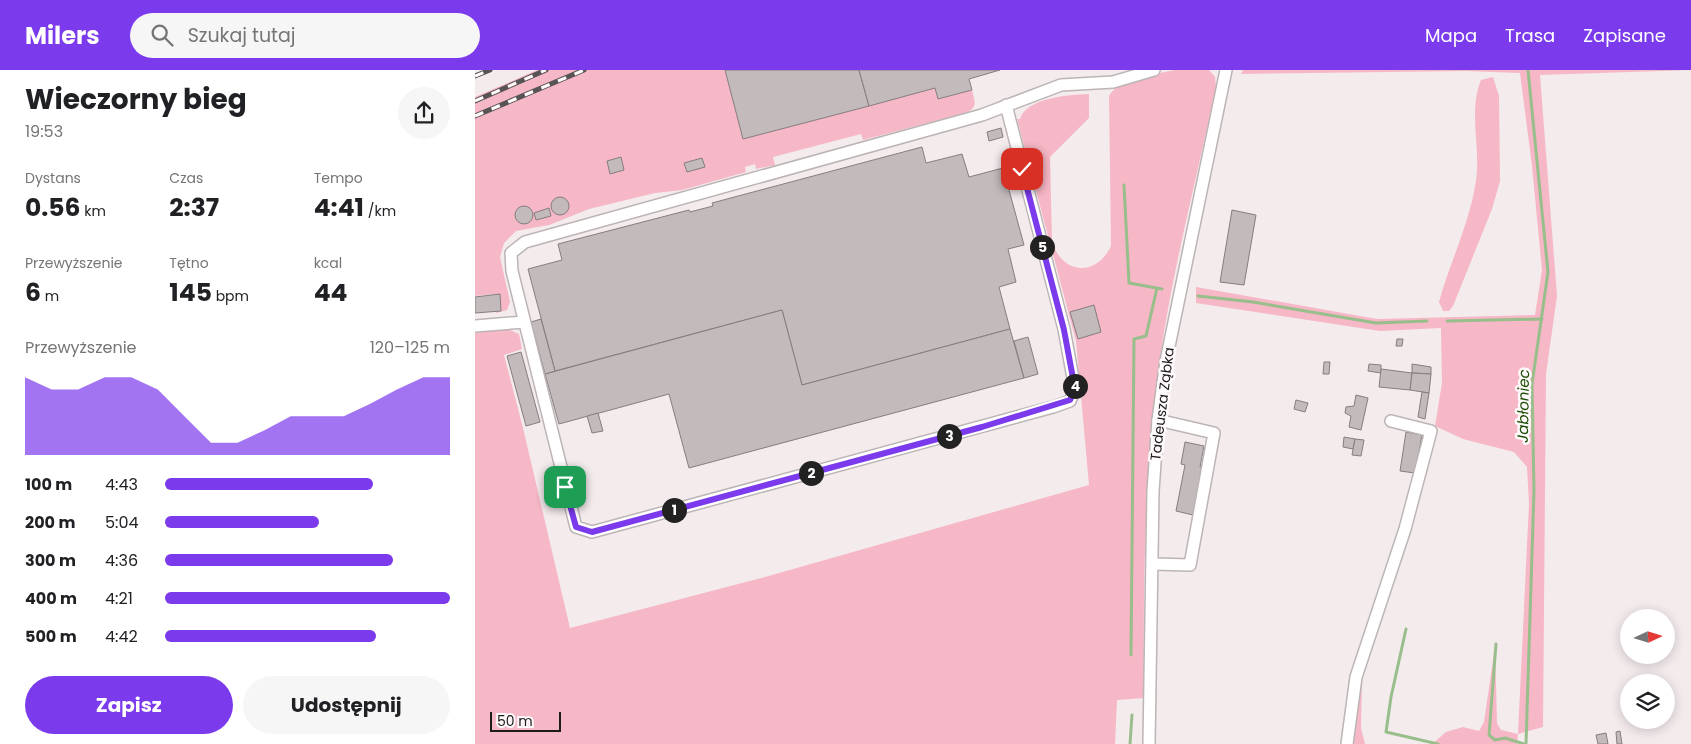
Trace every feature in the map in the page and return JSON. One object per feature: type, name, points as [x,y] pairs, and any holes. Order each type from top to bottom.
[{"type":"street","points":[[1005,106],[1064,330],[1075,389],[1070,400],[1043,410],[592,532],[576,527],[511,271],[511,253],[525,242],[982,115],[1005,106],[1061,85],[1113,82],[1154,70]]},
{"type":"street","name":"Tadeusza Ząbka","points":[[1149,744],[1153,491],[1158,420],[1166,361],[1226,70]]},
{"type":"street","points":[[475,326],[524,322]]},
{"type":"street","points":[[1153,564],[1190,565],[1214,433],[1158,420]]},
{"type":"street","points":[[1347,744],[1356,677],[1405,529],[1431,431],[1391,421]]},
{"type":"shaded area","points":[[537,70],[859,70],[935,88],[938,99],[972,90],[974,107],[965,113],[863,140],[861,134],[773,157],[775,165],[756,169],[755,164],[745,167],[746,172],[682,190],[655,193],[589,209],[549,225],[516,231],[504,243],[500,257],[510,302],[507,310],[496,313],[494,294],[475,296],[475,97]]},
{"type":"shaded area","points":[[1174,70],[1209,70],[1215,77],[1216,87],[1165,324],[1155,400],[1146,528],[1144,698],[1117,700],[1115,744],[475,744],[475,333],[508,329],[519,334],[522,349],[504,355],[570,628],[765,577],[1089,485],[1076,341],[1017,119],[1020,119],[1031,106],[1040,102],[1061,97],[1089,94],[1089,118],[1050,157],[1052,241],[1063,260],[1071,266],[1079,268],[1088,267],[1097,263],[1105,256],[1111,246],[1109,96],[1114,90],[1129,81]]},
{"type":"shaded area","points":[[1243,70],[1691,70],[1540,75],[1557,296],[1546,374],[1543,727],[1518,734],[1529,503],[1527,467],[1514,452],[1463,439],[1435,426],[1442,383],[1441,328],[1380,331],[1196,303],[1196,287],[1377,319],[1535,315],[1542,270],[1532,166],[1520,73],[1466,71],[1241,74]]},
{"type":"shaded area","points":[[1493,77],[1499,96],[1500,181],[1492,209],[1453,306],[1449,311],[1443,311],[1439,302],[1465,227],[1476,181],[1475,104],[1477,92],[1481,80]]},
{"type":"shaded area","points":[[1495,646],[1497,723],[1501,730],[1518,734],[1517,744],[1432,744],[1446,732],[1463,727],[1479,731],[1484,722]]},
{"type":"shaded area","points":[[1362,681],[1361,728],[1365,744],[1353,744]]},
{"type":"building","points":[[725,70],[859,70],[869,106],[743,139]]},
{"type":"building","points":[[859,70],[1000,70],[969,79],[972,90],[938,99],[935,88],[869,106]]},
{"type":"building","points":[[1001,128],[1003,137],[989,141],[987,132]]},
{"type":"building","points":[[922,147],[926,163],[962,154],[969,177],[1003,168],[1024,245],[1008,249],[1016,282],[999,287],[1010,329],[802,385],[782,310],[555,371],[528,269],[562,260],[558,244],[689,210],[690,212],[713,206],[712,203]]},
{"type":"building","points":[[621,157],[624,170],[610,174],[607,161]]},
{"type":"building","points":[[702,158],[705,167],[687,172],[684,163]]},
{"type":"building","points":[[556,197],[564,197],[569,202],[567,213],[556,215],[551,210],[551,202]]},
{"type":"building","points":[[524,206],[530,209],[533,215],[530,221],[524,224],[518,221],[515,215],[518,209]]},
{"type":"building","points":[[549,208],[551,216],[536,220],[534,213]]},
{"type":"building","points":[[1232,210],[1256,215],[1244,285],[1220,282]]},
{"type":"building","points":[[500,294],[501,311],[475,313],[475,297]]},
{"type":"building","points":[[1094,305],[1101,332],[1078,339],[1070,312]]},
{"type":"building","points":[[782,310],[802,385],[1010,329],[1024,378],[689,468],[669,394],[559,424],[545,374]]},
{"type":"building","points":[[541,319],[555,371],[545,374],[531,322]]},
{"type":"building","points":[[1028,337],[1038,374],[1024,378],[1014,341]]},
{"type":"building","points":[[1397,339],[1403,339],[1402,346],[1396,346]]},
{"type":"building","points":[[521,352],[540,422],[526,426],[507,356]]},
{"type":"building","points":[[1324,362],[1330,362],[1329,374],[1323,374]]},
{"type":"building","points":[[1369,364],[1381,365],[1381,373],[1368,371]]},
{"type":"building","points":[[1412,364],[1431,367],[1431,374],[1412,373]]},
{"type":"building","points":[[1381,369],[1412,373],[1410,390],[1379,387]]},
{"type":"building","points":[[1412,373],[1431,374],[1429,393],[1410,390]]},
{"type":"building","points":[[1422,392],[1429,393],[1425,419],[1418,417]]},
{"type":"building","points":[[1356,395],[1368,398],[1361,430],[1349,427],[1351,416],[1345,413],[1346,407],[1354,406]]},
{"type":"building","points":[[1296,400],[1308,403],[1305,412],[1294,409]]},
{"type":"building","points":[[598,413],[603,431],[592,433],[587,416]]},
{"type":"building","points":[[1406,432],[1422,435],[1415,473],[1400,471]]},
{"type":"building","points":[[1344,437],[1355,439],[1353,449],[1343,447]]},
{"type":"building","points":[[1355,439],[1364,440],[1361,456],[1352,455]]},
{"type":"building","points":[[1185,442],[1204,446],[1200,467],[1203,468],[1193,515],[1176,511],[1185,465],[1181,464]]},
{"type":"building","points":[[1620,731],[1622,744],[1617,744],[1616,732]]},
{"type":"building","points":[[1606,733],[1608,744],[1598,744],[1596,735]]},
{"type":"waterway","name":"Jabłoniec","points":[[1526,744],[1534,490],[1532,384],[1548,272],[1528,70]]},
{"type":"waterway","points":[[1124,185],[1129,283],[1162,289]]},
{"type":"waterway","points":[[1131,655],[1134,339],[1146,336],[1157,288]]},
{"type":"waterway","points":[[1198,296],[1253,302],[1376,323],[1427,321]]},
{"type":"waterway","points":[[1447,321],[1542,319]]},
{"type":"waterway","points":[[1406,629],[1391,697],[1386,732],[1438,744]]},
{"type":"waterway","points":[[1496,644],[1489,735],[1495,740],[1505,738],[1524,744]]},
{"type":"waterway","points":[[1130,744],[1132,715]]},
{"type":"railway","points":[[475,76],[490,70]]},
{"type":"railway","points":[[475,101],[546,70]]},
{"type":"railway","points":[[475,116],[584,70]]},
{"type":"route","points":[[565,487],[576,527],[592,532],[982,427],[1053,407],[1070,400],[1075,389],[1064,330],[1022,169]]}]
